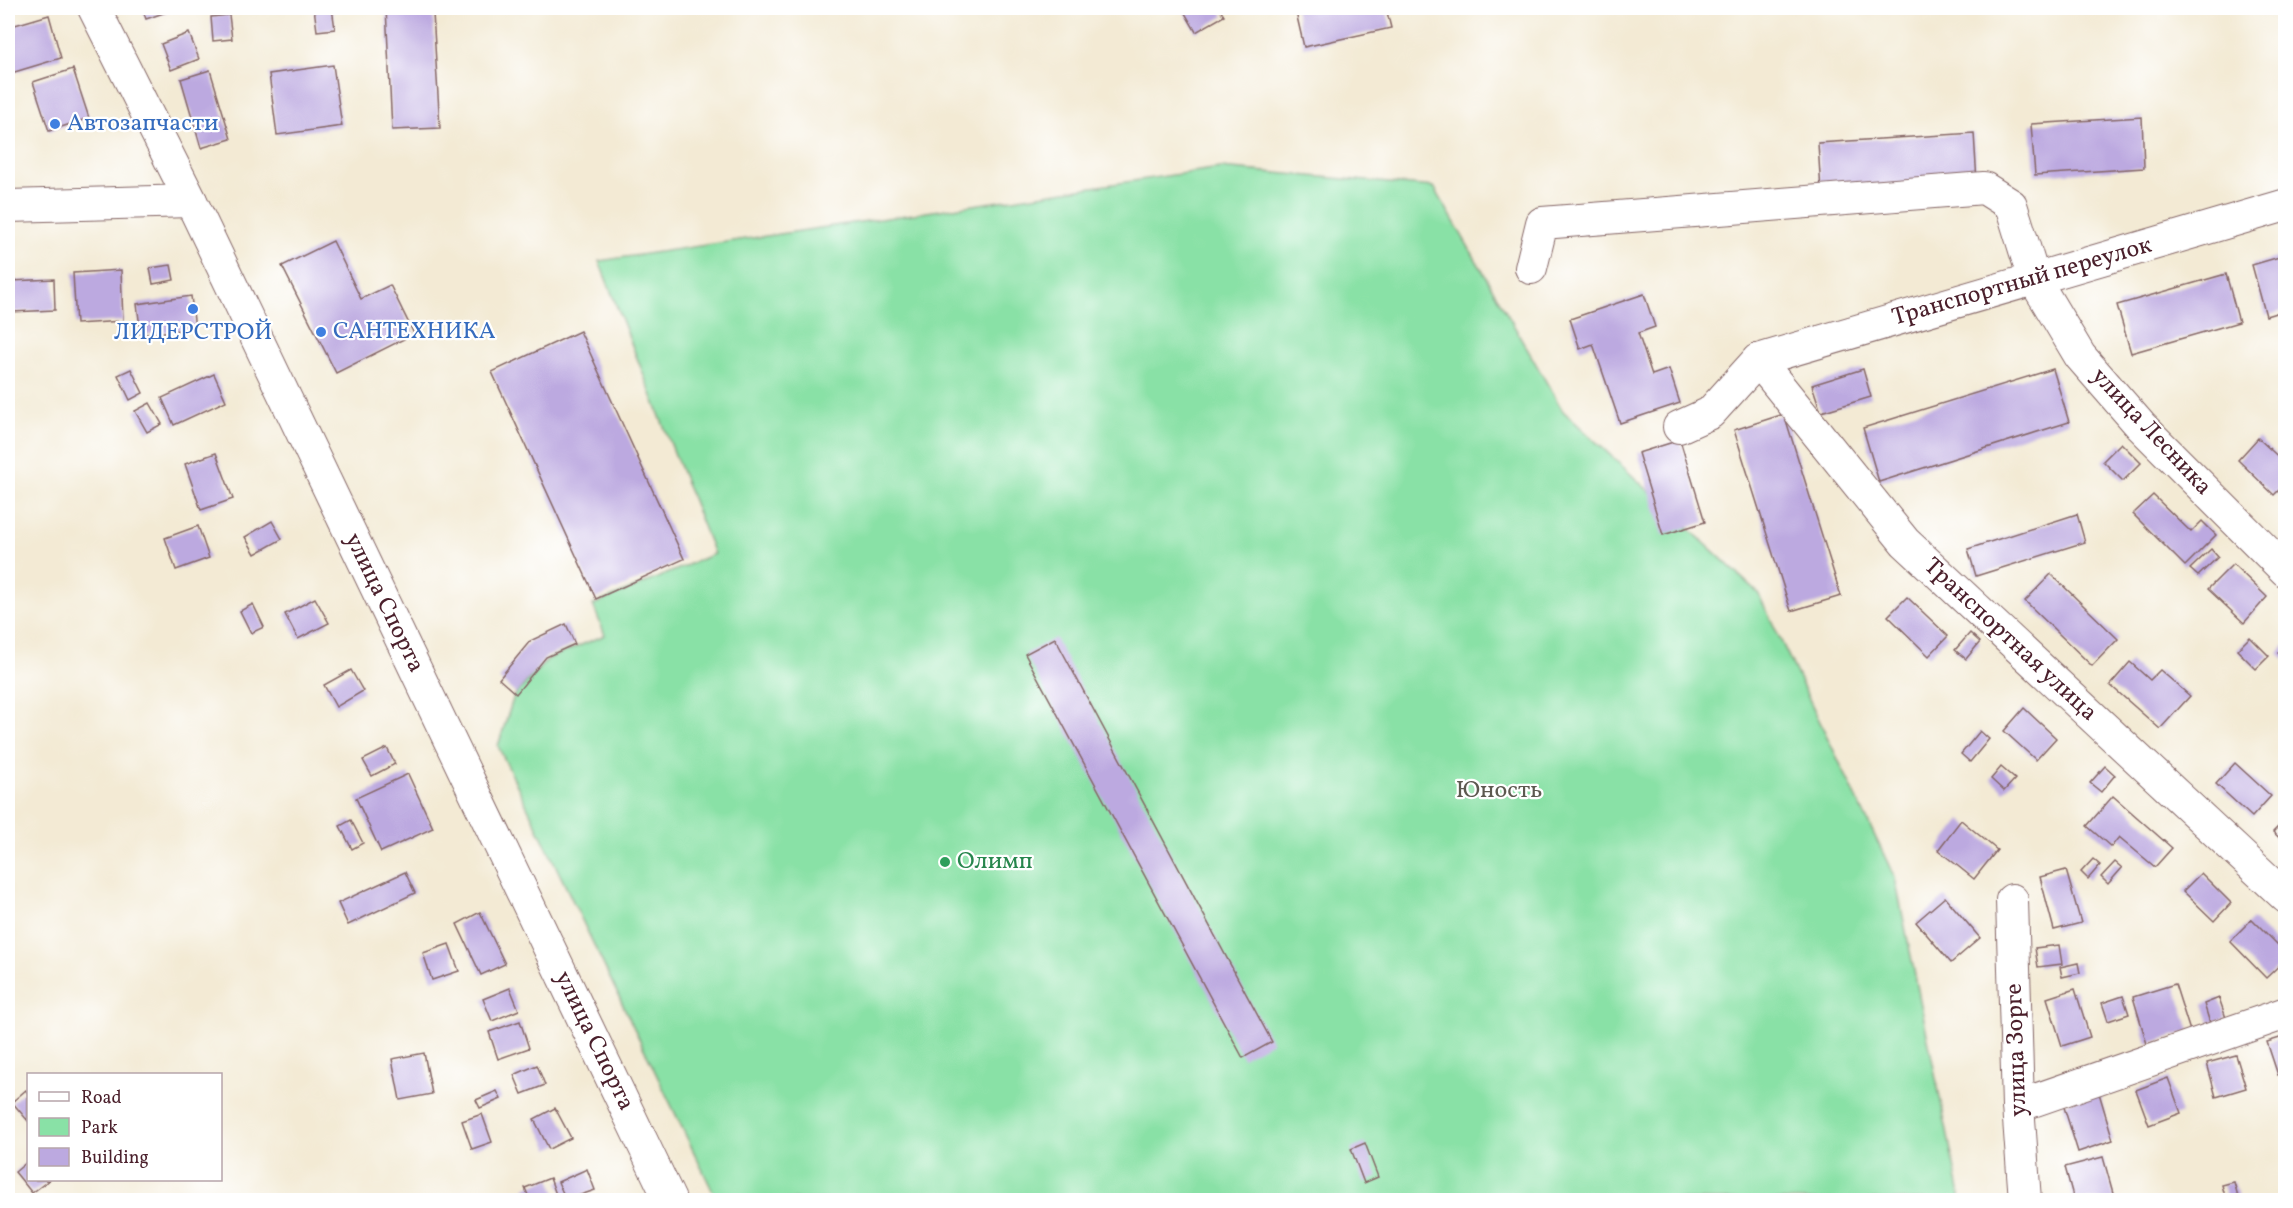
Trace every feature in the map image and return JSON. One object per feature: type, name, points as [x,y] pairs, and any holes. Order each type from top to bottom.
[{"type":"street","name":"улица Спорта","points":[[94,8],[191,201],[670,1200]]},
{"type":"street","name":"улица Лесника","points":[[1531,268],[1542,223],[1984,188],[2011,205],[2034,279],[2080,356],[2141,426],[2286,571]]},
{"type":"street","points":[[8,206],[191,201]]},
{"type":"street","name":"Транспортный переулок","points":[[1758,360],[2286,205]]},
{"type":"street","points":[[1679,427],[1710,413],[1758,360]]},
{"type":"street","name":"Транспортная улица","points":[[1758,360],[1905,542],[2286,897]]},
{"type":"street","name":"улица Зорге","points":[[2012,900],[2018,1106],[2025,1200]]},
{"type":"street","points":[[2018,1106],[2286,1013]]},
{"type":"green space","name":"Юность","points":[[1220,168],[1434,187],[1563,411],[1758,593],[1895,878],[1961,1200],[717,1200],[498,746],[514,696],[548,659],[605,635],[593,605],[714,554],[599,261]]},
{"type":"building","points":[[142,8],[171,8],[172,10],[146,19]]},
{"type":"building","points":[[314,8],[332,8],[335,29],[317,31]]},
{"type":"building","points":[[386,8],[478,8],[478,11],[433,13],[440,128],[392,130]]},
{"type":"building","points":[[1182,8],[1219,8],[1224,16],[1196,32]]},
{"type":"building","points":[[1295,8],[1386,8],[1391,28],[1304,47]]},
{"type":"building","points":[[49,15],[61,58],[8,74],[8,27]]},
{"type":"building","points":[[229,15],[232,39],[213,41],[211,17]]},
{"type":"building","points":[[189,33],[199,59],[171,70],[161,44]]},
{"type":"building","points":[[333,65],[342,126],[277,135],[269,74]]},
{"type":"building","points":[[73,69],[89,118],[49,131],[33,82]]},
{"type":"building","points":[[210,70],[231,139],[201,148],[181,79]]},
{"type":"building","points":[[2142,117],[2144,168],[2035,175],[2031,124]]},
{"type":"building","points":[[1974,133],[1977,182],[1821,192],[1818,143]]},
{"type":"building","points":[[333,241],[361,299],[390,285],[414,334],[336,373],[282,266]]},
{"type":"building","points":[[2286,255],[2286,310],[2266,316],[2252,265]]},
{"type":"building","points":[[171,265],[174,280],[153,284],[150,268]]},
{"type":"building","points":[[121,270],[123,321],[76,324],[73,273]]},
{"type":"building","points":[[2226,274],[2239,322],[2131,353],[2117,305]]},
{"type":"building","points":[[54,279],[55,310],[12,312],[11,281]]},
{"type":"building","points":[[1644,294],[1655,327],[1638,333],[1652,375],[1669,369],[1680,403],[1620,423],[1593,344],[1580,349],[1570,319]]},
{"type":"building","points":[[191,296],[195,328],[141,335],[137,304]]},
{"type":"building","points":[[580,331],[684,559],[596,599],[492,372]]},
{"type":"building","points":[[131,369],[143,393],[130,400],[118,375]]},
{"type":"building","points":[[1863,369],[1871,397],[1821,412],[1812,385]]},
{"type":"building","points":[[2053,369],[2069,422],[1879,482],[1863,428]]},
{"type":"building","points":[[214,374],[226,401],[174,425],[162,398]]},
{"type":"building","points":[[150,403],[162,424],[147,432],[135,411]]},
{"type":"building","points":[[1784,414],[1841,596],[1791,611],[1734,430]]},
{"type":"building","points":[[2258,438],[2286,464],[2286,483],[2274,495],[2238,460]]},
{"type":"building","points":[[1680,440],[1705,522],[1663,535],[1638,453]]},
{"type":"building","points":[[2121,443],[2141,463],[2123,481],[2103,461]]},
{"type":"building","points":[[216,453],[233,499],[201,510],[185,464]]},
{"type":"building","points":[[2153,495],[2191,532],[2202,521],[2216,535],[2185,566],[2133,514]]},
{"type":"building","points":[[2077,514],[2085,542],[1976,576],[1968,549]]},
{"type":"building","points":[[272,521],[282,539],[255,554],[245,537]]},
{"type":"building","points":[[198,526],[209,558],[176,570],[165,538]]},
{"type":"building","points":[[2211,549],[2218,557],[2198,576],[2190,569]]},
{"type":"building","points":[[2233,564],[2267,597],[2244,623],[2208,589]]},
{"type":"building","points":[[2051,574],[2118,639],[2092,666],[2025,601]]},
{"type":"building","points":[[1907,597],[1948,636],[1929,656],[1888,616]]},
{"type":"building","points":[[315,598],[329,623],[298,639],[285,614]]},
{"type":"building","points":[[253,604],[264,627],[251,633],[240,611]]},
{"type":"building","points":[[566,624],[575,644],[546,657],[516,694],[499,679],[530,641]]},
{"type":"building","points":[[1970,633],[1980,642],[1966,659],[1955,650]]},
{"type":"building","points":[[2250,637],[2269,656],[2256,669],[2237,650]]},
{"type":"building","points":[[1055,638],[1272,1042],[1243,1058],[1025,654]]},
{"type":"building","points":[[2286,645],[2286,660],[2278,653]]},
{"type":"building","points":[[2130,662],[2150,680],[2160,670],[2190,696],[2160,729],[2110,685]]},
{"type":"building","points":[[351,670],[363,691],[336,707],[324,685]]},
{"type":"building","points":[[2024,708],[2056,738],[2036,760],[2004,731]]},
{"type":"building","points":[[1980,731],[1989,739],[1970,762],[1961,754]]},
{"type":"building","points":[[387,748],[395,764],[372,776],[363,760]]},
{"type":"building","points":[[2235,763],[2271,796],[2252,817],[2216,784]]},
{"type":"building","points":[[2105,766],[2115,775],[2101,792],[2090,783]]},
{"type":"building","points":[[2001,767],[2015,779],[2004,791],[1991,779]]},
{"type":"building","points":[[408,774],[433,828],[381,852],[356,798]]},
{"type":"building","points":[[2113,796],[2172,848],[2155,867],[2119,837],[2111,847],[2087,826]]},
{"type":"building","points":[[2286,819],[2286,844],[2273,832]]},
{"type":"building","points":[[351,820],[363,843],[352,849],[340,826]]},
{"type":"building","points":[[1961,820],[1997,850],[1974,879],[1938,850]]},
{"type":"building","points":[[2093,859],[2100,865],[2088,879],[2081,872]]},
{"type":"building","points":[[2115,862],[2122,868],[2108,884],[2101,877]]},
{"type":"building","points":[[2066,870],[2081,923],[2054,930],[2040,877]]},
{"type":"building","points":[[405,872],[415,893],[348,925],[338,903]]},
{"type":"building","points":[[2201,873],[2231,903],[2214,921],[2183,891]]},
{"type":"building","points":[[1945,897],[1980,938],[1951,963],[1916,922]]},
{"type":"building","points":[[480,912],[505,964],[481,975],[457,924]]},
{"type":"building","points":[[2252,919],[2286,953],[2286,959],[2266,978],[2230,941]]},
{"type":"building","points":[[449,944],[459,971],[432,980],[423,953]]},
{"type":"building","points":[[2059,945],[2062,964],[2038,967],[2035,948]]},
{"type":"building","points":[[2078,963],[2080,973],[2062,977],[2060,967]]},
{"type":"building","points":[[2175,984],[2190,1031],[2147,1044],[2133,997]]},
{"type":"building","points":[[510,988],[519,1010],[492,1021],[483,999]]},
{"type":"building","points":[[2075,989],[2090,1037],[2062,1046],[2047,998]]},
{"type":"building","points":[[2123,996],[2129,1014],[2108,1021],[2102,1003]]},
{"type":"building","points":[[2219,998],[2226,1018],[2210,1023],[2204,1004]]},
{"type":"building","points":[[520,1021],[529,1048],[498,1059],[489,1032]]},
{"type":"building","points":[[2286,1036],[2286,1073],[2278,1075],[2267,1042]]},
{"type":"building","points":[[424,1053],[432,1094],[400,1100],[392,1059]]},
{"type":"building","points":[[2236,1055],[2246,1088],[2216,1097],[2207,1063]]},
{"type":"building","points":[[537,1065],[545,1085],[522,1094],[514,1075]]},
{"type":"building","points":[[2168,1078],[2181,1113],[2149,1125],[2136,1090]]},
{"type":"building","points":[[26,1090],[27,1120],[12,1102]]},
{"type":"building","points":[[497,1091],[501,1099],[480,1108],[476,1100]]},
{"type":"building","points":[[2099,1093],[2113,1140],[2078,1152],[2063,1104]]},
{"type":"building","points":[[555,1108],[571,1138],[549,1149],[534,1119]]},
{"type":"building","points":[[482,1114],[492,1142],[472,1149],[462,1121]]},
{"type":"building","points":[[1365,1143],[1378,1177],[1364,1183],[1351,1149]]},
{"type":"building","points":[[2103,1157],[2115,1200],[2074,1200],[2065,1167]]},
{"type":"building","points":[[27,1162],[27,1181],[48,1181],[32,1193],[15,1172]]},
{"type":"building","points":[[587,1169],[595,1190],[566,1200],[558,1182]]},
{"type":"building","points":[[550,1178],[558,1200],[530,1200],[525,1188]]},
{"type":"building","points":[[2234,1182],[2239,1200],[2226,1200],[2222,1185]]},
{"type":"place","name":"Автозапчасти","points":[[55,124]]},
{"type":"place","name":"ЛИДЕРСТРОЙ","points":[[193,309]]},
{"type":"place","name":"САНТЕХНИКА","points":[[321,332]]},
{"type":"place","name":"Олимп","points":[[945,862]]}]
